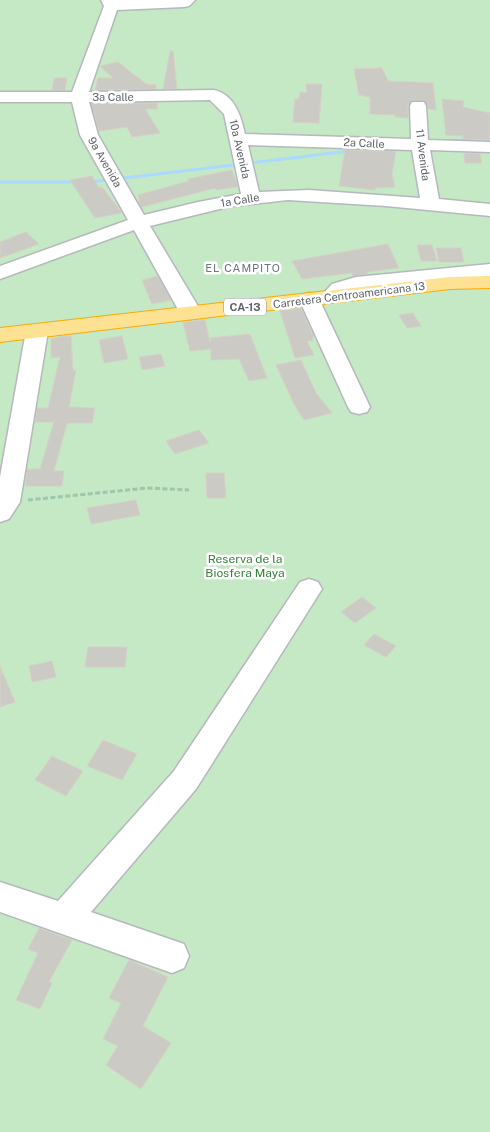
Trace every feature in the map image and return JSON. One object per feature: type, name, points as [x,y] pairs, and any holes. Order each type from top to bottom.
[{"type":"highway","name":"Carretera Centroamericana 13","points":[[0,335],[450,283],[490,282]]},
{"type":"street","points":[[79,97],[109,3],[184,4],[188,0]]},
{"type":"street","name":"3a Calle","points":[[0,97],[214,95],[223,102]]},
{"type":"street","name":"9a Avenida","points":[[79,97],[89,135],[191,313]]},
{"type":"street","name":"10a Avenida","points":[[223,102],[232,114],[251,199]]},
{"type":"street","name":"11 Avenida","points":[[418,106],[420,146],[430,204]]},
{"type":"street","name":"2a Calle","points":[[238,139],[490,147]]},
{"type":"street","name":"1a Calle","points":[[0,273],[139,221],[199,207],[251,199],[299,195],[490,210]]},
{"type":"street","points":[[359,406],[320,298],[339,288],[356,283],[490,270]]},
{"type":"street","points":[[4,508],[37,331]]},
{"type":"street","points":[[64,919],[185,780],[309,589]]},
{"type":"street","points":[[0,897],[172,956]]},
{"type":"path","points":[[4,508],[148,488],[189,490]]},
{"type":"green space","name":"Reserva de la Biosfera Maya","points":[[0,0],[490,0],[490,1132],[0,1132]]},
{"type":"building","points":[[170,51],[173,51],[177,89],[163,89]]},
{"type":"building","points":[[118,62],[146,84],[156,85],[156,89],[95,90],[98,78],[113,78],[100,66]]},
{"type":"building","points":[[382,68],[388,81],[433,83],[436,110],[428,109],[424,100],[412,100],[408,106],[408,118],[395,117],[395,115],[370,114],[370,97],[359,95],[354,69]]},
{"type":"building","points":[[54,78],[67,78],[65,90],[52,90]]},
{"type":"building","points":[[306,84],[322,84],[319,123],[293,122],[295,99],[299,99],[300,92],[307,93]]},
{"type":"building","points":[[442,99],[464,101],[463,107],[490,113],[490,140],[463,139],[463,136],[446,135]]},
{"type":"building","points":[[157,103],[157,109],[145,109],[160,133],[132,137],[127,127],[99,131],[91,104]]},
{"type":"building","points":[[345,150],[396,151],[392,174],[395,187],[375,188],[375,190],[339,186]]},
{"type":"building","points":[[464,153],[480,154],[482,163],[465,163]]},
{"type":"building","points":[[232,170],[238,187],[216,190],[215,188],[142,207],[140,205],[138,195],[189,181],[188,179]]},
{"type":"building","points":[[92,176],[99,188],[102,187],[122,213],[95,218],[70,180]]},
{"type":"building","points":[[26,232],[39,244],[0,258],[0,242]]},
{"type":"building","points":[[388,244],[399,268],[367,272],[368,274],[353,276],[352,273],[302,279],[292,261]]},
{"type":"building","points":[[417,245],[432,245],[437,261],[421,261]]},
{"type":"building","points":[[436,248],[461,248],[464,262],[439,262]]},
{"type":"building","points":[[158,276],[171,300],[152,304],[142,280]]},
{"type":"building","points":[[301,308],[314,337],[312,338],[313,341],[307,341],[314,355],[295,358],[280,311]]},
{"type":"building","points":[[413,313],[421,326],[407,328],[399,315]]},
{"type":"building","points":[[205,320],[210,342],[210,338],[250,334],[267,378],[249,381],[239,359],[211,360],[211,349],[190,351],[183,322]]},
{"type":"building","points":[[71,336],[73,371],[76,370],[69,407],[95,408],[92,423],[67,423],[54,471],[64,471],[62,486],[25,486],[27,469],[40,469],[54,422],[35,422],[37,408],[48,408],[60,357],[51,358],[51,339]]},
{"type":"building","points":[[122,336],[128,359],[104,363],[99,340]]},
{"type":"building","points":[[161,354],[165,366],[142,370],[139,357]]},
{"type":"building","points":[[301,360],[316,393],[332,413],[304,420],[295,406],[276,365]]},
{"type":"building","points":[[199,430],[209,443],[175,454],[166,441]]},
{"type":"building","points":[[206,473],[224,473],[226,498],[207,498]]},
{"type":"building","points":[[136,500],[140,515],[91,524],[87,508]]},
{"type":"building","points":[[362,597],[376,608],[355,623],[341,612]]},
{"type":"building","points":[[374,634],[396,646],[386,657],[364,645]]},
{"type":"building","points":[[88,647],[127,647],[125,667],[85,667]]},
{"type":"building","points":[[52,661],[56,677],[32,682],[29,666]]},
{"type":"building","points":[[0,666],[15,702],[0,707]]},
{"type":"building","points":[[103,740],[137,754],[122,780],[87,766]]},
{"type":"building","points":[[52,756],[83,771],[66,796],[35,780]]},
{"type":"building","points":[[39,928],[72,940],[49,982],[52,983],[40,1009],[16,1000],[38,953],[28,949]]},
{"type":"building","points":[[129,960],[168,977],[143,1026],[171,1043],[141,1089],[106,1065],[118,1046],[103,1039],[121,1003],[109,998]]},
{"type":"waterway","points":[[438,141],[490,139]]},
{"type":"waterway","points":[[91,182],[375,148]]},
{"type":"waterway","points":[[0,182],[77,182]]},
{"type":"district","name":"EL CAMPITO","points":[[243,268]]}]
